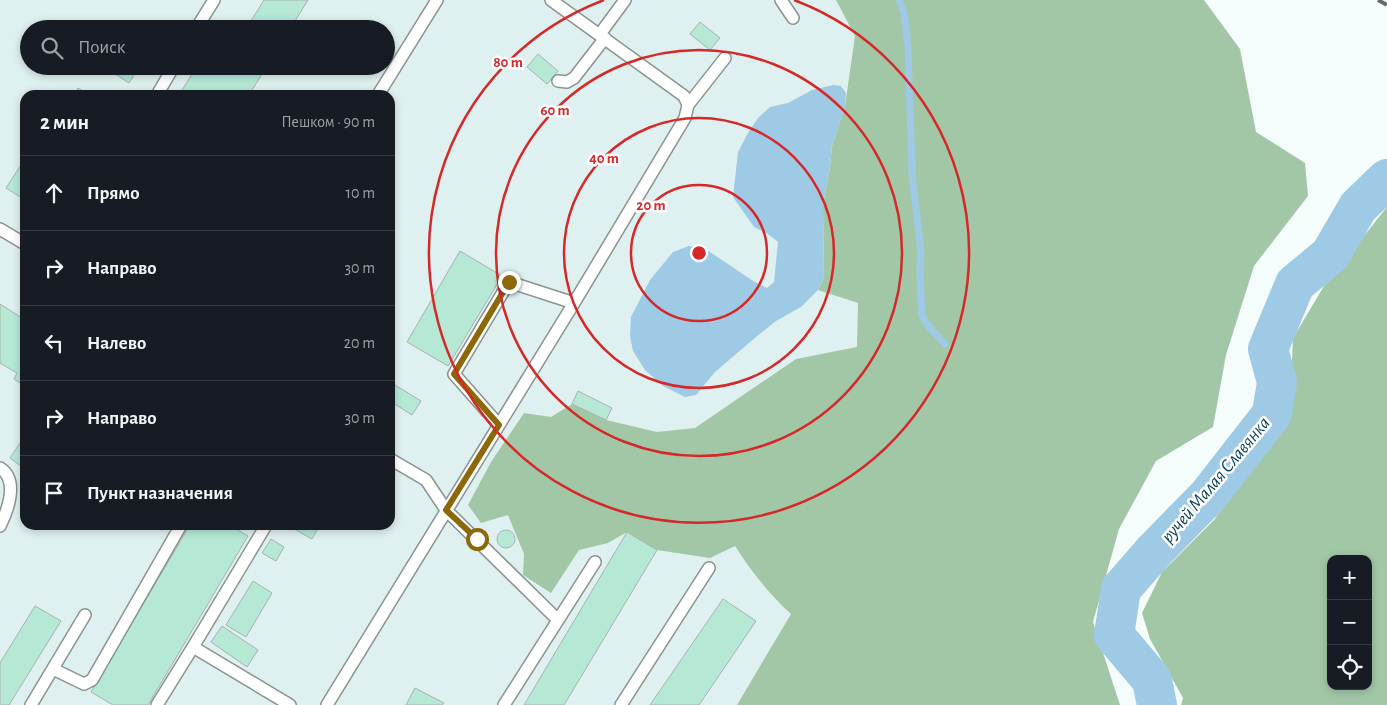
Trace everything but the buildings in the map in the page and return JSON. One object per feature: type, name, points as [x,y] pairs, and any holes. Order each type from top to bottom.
[{"type":"lane","points":[[202,20],[214,0]]},
{"type":"lane","points":[[395,68],[437,0]]},
{"type":"lane","points":[[551,0],[684,96],[688,106]]},
{"type":"lane","points":[[558,81],[567,82],[574,78],[625,0]]},
{"type":"lane","points":[[781,0],[794,18]]},
{"type":"lane","points":[[327,705],[675,137],[685,118],[688,106],[725,58]]},
{"type":"lane","points":[[160,90],[169,75]]},
{"type":"lane","points":[[381,90],[390,75]]},
{"type":"lane","points":[[0,229],[20,241]]},
{"type":"lane","points":[[499,425],[454,374],[509,282],[574,303]]},
{"type":"lane","points":[[395,462],[426,480],[446,510],[558,620]]},
{"type":"lane","points":[[0,468],[4,470],[11,484],[9,504],[0,526]]},
{"type":"lane","points":[[53,669],[84,684],[92,680],[178,530]]},
{"type":"lane","points":[[157,705],[263,530]]},
{"type":"lane","points":[[504,705],[596,562]]},
{"type":"lane","points":[[621,705],[709,568]]},
{"type":"lane","points":[[31,705],[85,615]]},
{"type":"lane","points":[[193,647],[290,705]]},
{"type":"shaded area","points":[[0,0],[1115,0],[792,705],[0,705]]},
{"type":"green space","points":[[836,0],[1204,0],[1240,49],[1256,132],[1305,163],[1308,196],[1254,266],[1226,355],[1213,427],[1156,461],[1119,529],[1093,622],[1120,705],[737,705],[791,614],[761,582],[735,546],[710,558],[657,550],[627,532],[608,543],[579,550],[551,593],[523,575],[524,554],[508,515],[481,523],[468,505],[491,462],[524,413],[551,417],[572,404],[606,420],[657,432],[695,428],[796,359],[857,347],[858,303],[818,290],[824,278],[823,205],[832,146],[845,106],[855,36]]},
{"type":"green space","points":[[1387,207],[1387,705],[1181,705],[1183,698],[1150,639],[1142,613],[1162,572],[1214,520],[1290,407],[1293,338],[1324,286]]},
{"type":"water","points":[[833,85],[841,86],[846,93],[845,106],[832,146],[823,205],[824,278],[818,290],[801,307],[776,321],[715,372],[696,395],[685,397],[663,386],[645,370],[633,351],[630,336],[631,317],[650,280],[673,252],[689,246],[704,248],[753,281],[767,288],[774,282],[778,242],[754,227],[733,197],[738,152],[758,118],[770,107],[788,103],[812,90]]},
{"type":"waterway","points":[[899,0],[904,13],[908,45],[912,174],[921,252],[922,316],[929,327],[945,344]]},
{"type":"waterway","name":"ручей Малая Славянка","points":[[1157,705],[1152,680],[1114,635],[1121,589],[1155,550],[1208,496],[1272,414],[1277,382],[1268,349],[1295,284],[1330,255],[1358,207],[1387,179]]},
{"type":"railway","points":[[1378,0],[1387,5]]},
{"type":"route","points":[[477,539],[446,510],[499,425],[454,374],[509,282]]}]
